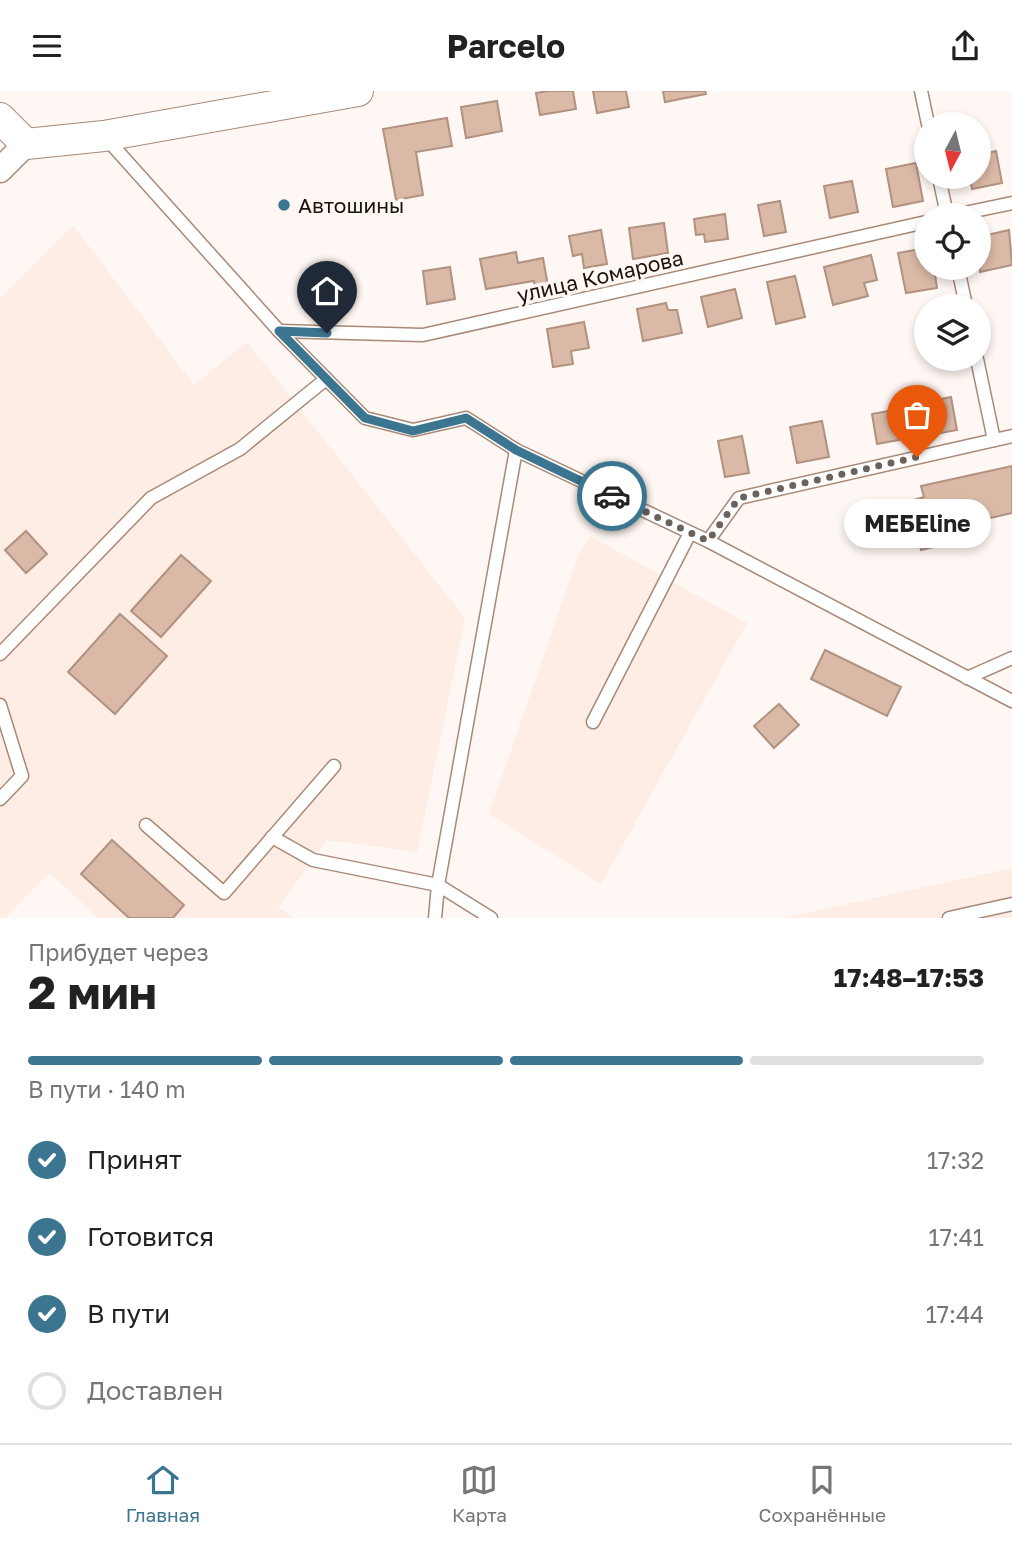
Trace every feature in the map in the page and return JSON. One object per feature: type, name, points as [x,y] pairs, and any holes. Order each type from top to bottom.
[{"type":"street","points":[[0,170],[26,144],[104,136],[358,91]]},
{"type":"street","points":[[0,118],[26,144]]},
{"type":"lane","points":[[921,91],[925,112]]},
{"type":"lane","points":[[104,136],[279,331],[365,418],[413,431],[466,418],[516,450],[708,541],[1012,701]]},
{"type":"lane","points":[[991,208],[1012,204]]},
{"type":"lane","name":"улица Комарова","points":[[279,331],[423,335],[914,225]]},
{"type":"lane","points":[[980,371],[994,440]]},
{"type":"lane","points":[[0,654],[151,498],[240,449],[326,379]]},
{"type":"lane","points":[[708,541],[739,498],[1012,436]]},
{"type":"lane","points":[[435,918],[438,885],[516,450]]},
{"type":"lane","points":[[593,722],[690,533]]},
{"type":"lane","points":[[967,678],[1012,658]]},
{"type":"lane","points":[[0,705],[22,776],[0,799]]},
{"type":"lane","points":[[146,825],[223,893],[334,766]]},
{"type":"lane","points":[[272,837],[313,860],[438,885],[491,918]]},
{"type":"lane","points":[[949,918],[1012,904]]},
{"type":"shaded area","points":[[73,225],[194,385],[247,342],[465,618],[417,852],[327,840],[278,908],[294,918],[99,918],[49,873],[5,918],[0,918],[0,298]]},
{"type":"shaded area","points":[[590,536],[747,623],[601,884],[489,814],[578,557]]},
{"type":"shaded area","points":[[1012,868],[1012,918],[783,918]]},
{"type":"building","points":[[573,91],[576,109],[540,115],[536,93]]},
{"type":"building","points":[[593,91],[626,91],[629,107],[597,113]]},
{"type":"building","points":[[663,91],[705,91],[706,94],[665,102]]},
{"type":"building","points":[[497,101],[502,131],[466,138],[461,107]]},
{"type":"building","points":[[447,118],[452,146],[416,152],[423,195],[396,200],[383,129]]},
{"type":"building","points":[[996,151],[1002,183],[991,185],[991,152]]},
{"type":"building","points":[[914,163],[914,189],[921,189],[923,201],[893,207],[886,169]]},
{"type":"building","points":[[852,181],[858,212],[830,218],[824,186]]},
{"type":"building","points":[[780,201],[786,232],[764,236],[758,205]]},
{"type":"building","points":[[725,214],[728,239],[705,242],[704,234],[696,235],[694,219]]},
{"type":"building","points":[[664,223],[668,253],[633,259],[629,228]]},
{"type":"building","points":[[601,230],[607,264],[584,268],[582,254],[573,256],[569,236]]},
{"type":"building","points":[[1009,230],[1012,265],[991,270],[991,234]]},
{"type":"building","points":[[914,250],[914,280],[936,280],[937,288],[906,293],[898,253]]},
{"type":"building","points":[[516,252],[518,263],[543,258],[548,286],[535,288],[534,281],[486,289],[480,259]]},
{"type":"building","points":[[871,255],[877,280],[864,283],[868,296],[833,305],[824,267]]},
{"type":"building","points":[[450,267],[455,299],[427,304],[423,271]]},
{"type":"building","points":[[795,276],[805,317],[776,324],[767,282]]},
{"type":"building","points":[[735,289],[742,318],[708,327],[701,297]]},
{"type":"building","points":[[666,303],[668,310],[677,310],[682,333],[643,341],[637,309]]},
{"type":"building","points":[[584,322],[589,348],[571,351],[573,364],[553,367],[547,329]]},
{"type":"building","points":[[951,397],[957,430],[924,436],[917,404]]},
{"type":"building","points":[[899,409],[904,439],[877,444],[872,414]]},
{"type":"building","points":[[822,421],[829,457],[797,463],[790,427]]},
{"type":"building","points":[[742,436],[749,473],[725,477],[718,441]]},
{"type":"building","points":[[1012,466],[1012,513],[948,528],[951,543],[921,550],[910,501],[924,497],[921,486]]},
{"type":"building","points":[[26,531],[47,554],[26,573],[5,550]]},
{"type":"building","points":[[181,555],[211,581],[161,637],[131,611]]},
{"type":"building","points":[[120,614],[167,656],[115,714],[68,672]]},
{"type":"building","points":[[825,650],[901,687],[887,716],[811,679]]},
{"type":"building","points":[[779,704],[799,725],[774,748],[754,726]]},
{"type":"building","points":[[112,840],[184,905],[173,918],[129,918],[81,874]]},
{"type":"way so far","points":[[612,496],[708,541],[739,498],[917,457]]},
{"type":"place","name":"Автошины","points":[[284,205]]},
{"type":"place","name":"МЕБЕline","points":[[917,457]]},
{"type":"route","points":[[327,333],[279,331],[365,418],[413,431],[466,418],[516,450],[612,496]]}]
